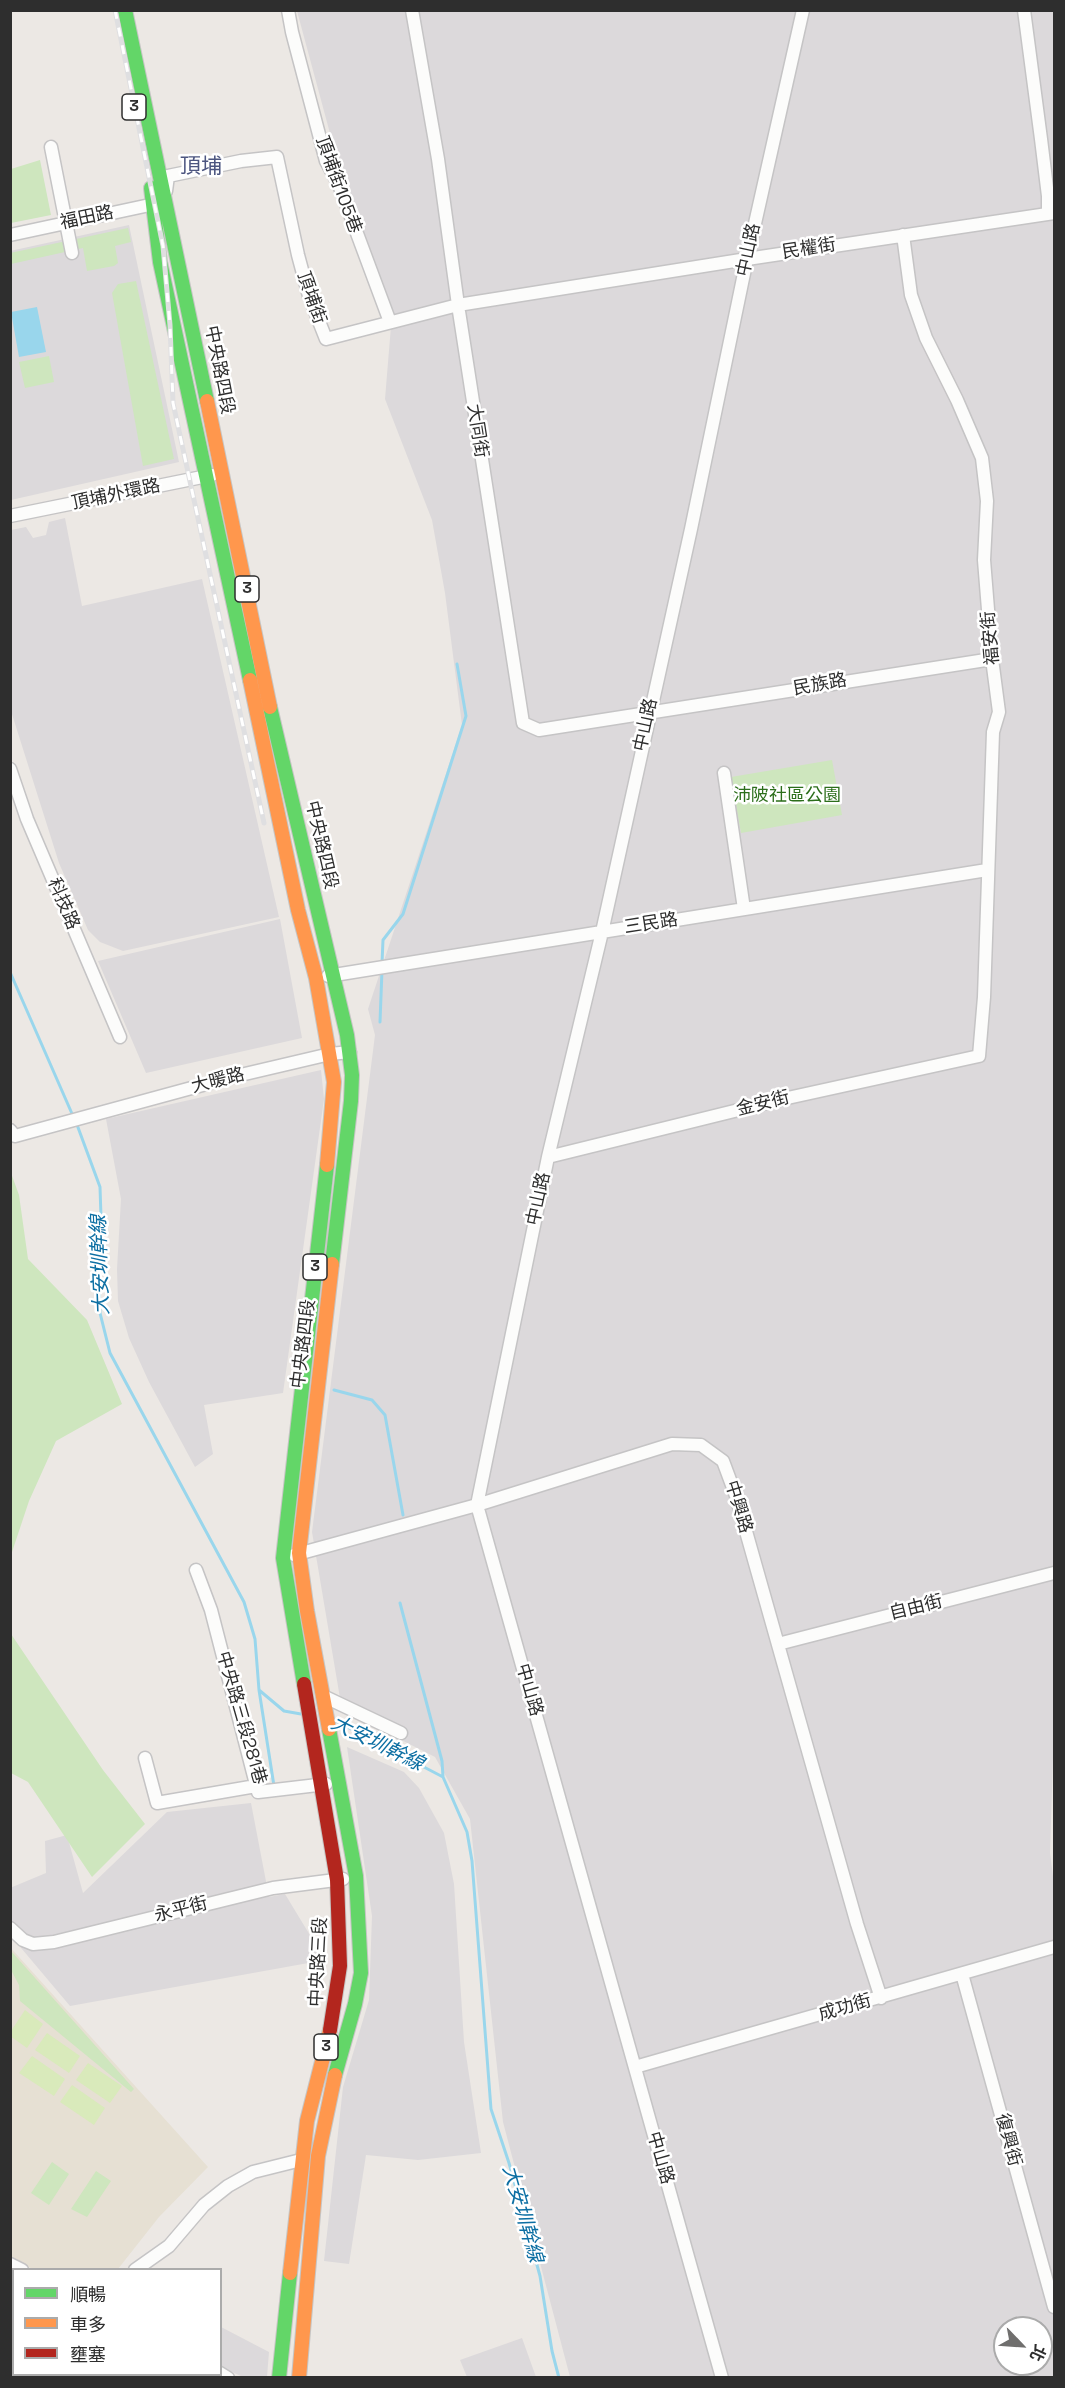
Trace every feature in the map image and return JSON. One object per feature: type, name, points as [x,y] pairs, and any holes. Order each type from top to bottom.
[{"type":"main road","name":"中央路四段","points":[[113,10],[159,203],[171,223],[214,474],[298,910],[316,978],[334,1082],[329,1151],[283,1558],[289,1605],[306,1691]]},
{"type":"main road","name":"中央路四段","points":[[125,10],[159,203],[160,262],[266,687],[350,1052],[351,1101],[299,1553],[323,1696]]},
{"type":"main road","name":"中央路三段","points":[[279,2378],[301,2160],[307,2121],[338,1991],[340,1922],[337,1880],[306,1691]]},
{"type":"main road","name":"中央路三段","points":[[299,2378],[318,2156],[330,2093],[355,2004],[361,1973],[356,1876],[323,1696]]},
{"type":"street","name":"頂埔街105巷","points":[[288,10],[326,161],[339,185],[390,322]]},
{"type":"street","name":"大同街","points":[[412,10],[438,159],[458,305],[523,723],[539,730],[649,712]]},
{"type":"street","name":"中山路","points":[[722,2378],[477,1505],[548,1157],[602,932],[803,10]]},
{"type":"street","points":[[1024,10],[1051,214]]},
{"type":"street","points":[[51,147],[72,253]]},
{"type":"street","name":"頂埔街","points":[[159,203],[168,176],[241,161],[277,157],[309,296],[326,339],[458,305]]},
{"type":"street","name":"福田路","points":[[10,235],[159,203]]},
{"type":"street","name":"民權街","points":[[458,305],[1051,214]]},
{"type":"street","name":"福安街","points":[[903,235],[911,295],[926,338],[957,400],[983,465],[987,501],[984,560],[999,712],[993,732],[984,997],[979,1056]]},
{"type":"street","name":"頂埔外環路","points":[[10,516],[214,474]]},
{"type":"street","name":"民族路","points":[[649,712],[992,659]]},
{"type":"street","name":"科技路","points":[[10,769],[27,819],[120,1037]]},
{"type":"street","points":[[724,773],[744,909]]},
{"type":"street","name":"三民路","points":[[316,978],[987,870]]},
{"type":"street","name":"大暖路","points":[[10,1130],[15,1136],[232,1077],[330,1054],[350,1052]]},
{"type":"street","name":"金安街","points":[[548,1157],[783,1099],[979,1056]]},
{"type":"street","name":"中興路","points":[[283,1558],[477,1505],[672,1444],[701,1445],[723,1461],[736,1496],[857,1924],[881,1998]]},
{"type":"street","name":"中央路三段281巷","points":[[196,1570],[211,1610],[258,1792],[339,1782]]},
{"type":"street","name":"自由街","points":[[778,1644],[1054,1574]]},
{"type":"street","points":[[323,1696],[401,1733]]},
{"type":"street","points":[[145,1758],[157,1803],[256,1786]]},
{"type":"street","name":"永平街","points":[[10,1928],[23,1940],[33,1944],[54,1942],[273,1888],[356,1876]]},
{"type":"street","name":"成功街","points":[[635,2067],[1054,1947]]},
{"type":"street","name":"復興街","points":[[962,1974],[1054,2307]]},
{"type":"street","points":[[138,2268],[169,2246],[204,2205],[228,2186],[253,2172],[301,2160]]},
{"type":"shaded area","points":[[297,11],[1054,11],[1054,1725],[1050,1853],[1054,1884],[1054,2377],[570,2377],[503,2122],[470,1819],[435,1757],[342,1710],[312,1532],[375,1035],[368,1009],[462,725],[445,593],[432,520],[385,399],[392,314],[338,163]]},
{"type":"shaded area","points":[[129,225],[179,462],[11,500],[10,251]]},
{"type":"shaded area","points":[[65,518],[82,606],[202,579],[279,917],[123,951],[100,942],[88,930],[59,863],[11,711],[11,530],[26,527],[33,538],[46,535],[49,522]]},
{"type":"shaded area","points":[[280,919],[302,1038],[146,1073],[98,961]]},
{"type":"shaded area","points":[[321,1070],[324,1099],[283,1393],[204,1405],[213,1454],[195,1467],[149,1382],[129,1338],[118,1301],[117,1269],[121,1199],[106,1119]]},
{"type":"shaded area","points":[[347,1747],[404,1772],[419,1788],[444,1833],[454,1884],[464,2042],[481,2153],[418,2160],[366,2155],[349,2264],[324,2261],[343,2087],[369,2000],[372,1916]]},
{"type":"shaded area","points":[[251,1803],[269,1897],[285,1894],[325,1960],[70,2006],[11,1936],[10,1888],[46,1873],[45,1841],[67,1835],[83,1893],[167,1812]]},
{"type":"shaded area","points":[[10,1947],[208,2167],[159,2217],[119,2268],[31,2268],[11,2259]]},
{"type":"shaded area","points":[[222,2328],[269,2352],[267,2377],[243,2377],[222,2367]]},
{"type":"shaded area","points":[[522,2338],[536,2377],[467,2377],[460,2360]]},
{"type":"green space","points":[[40,160],[51,215],[11,223],[11,169]]},
{"type":"green space","points":[[128,228],[131,242],[115,246],[118,263],[114,266],[87,271],[83,248],[11,264],[10,253]]},
{"type":"green space","points":[[136,281],[174,459],[143,466],[112,293],[118,284]]},
{"type":"green space","points":[[49,356],[54,382],[25,388],[19,362]]},
{"type":"green space","name":"沛陂社區公園","points":[[832,760],[842,815],[741,833],[731,777]]},
{"type":"green space","points":[[11,1173],[19,1195],[28,1259],[87,1320],[122,1404],[56,1441],[29,1501],[11,1555]]},
{"type":"green space","points":[[11,1634],[103,1770],[145,1824],[92,1877],[28,1782],[11,1773]]},
{"type":"green space","points":[[11,1951],[134,2089],[131,2092],[20,2001],[19,1985],[11,1970]]},
{"type":"green space","points":[[25,2010],[43,2024],[27,2048],[10,2036]]},
{"type":"green space","points":[[47,2033],[80,2056],[69,2073],[35,2050]]},
{"type":"green space","points":[[32,2056],[65,2079],[54,2096],[19,2073]]},
{"type":"green space","points":[[88,2063],[122,2086],[110,2103],[76,2080]]},
{"type":"green space","points":[[72,2085],[105,2108],[94,2125],[60,2102]]},
{"type":"green space","points":[[52,2162],[69,2174],[49,2205],[31,2193]]},
{"type":"green space","points":[[96,2171],[111,2181],[87,2217],[71,2209]]},
{"type":"water","points":[[37,307],[46,352],[19,357],[11,312]]},
{"type":"waterway","points":[[382,963],[383,940],[403,914],[466,716],[457,664]]},
{"type":"waterway","points":[[380,1022],[382,970]]},
{"type":"waterway","name":"大安圳幹線","points":[[10,972],[73,1116]]},
{"type":"waterway","name":"大安圳幹線","points":[[76,1122],[100,1187],[98,1271],[100,1313],[110,1353],[244,1602],[255,1639],[259,1690],[284,1711],[301,1714]]},
{"type":"waterway","points":[[334,1390],[372,1400],[385,1415],[403,1515]]},
{"type":"waterway","points":[[400,1603],[442,1761],[443,1777]]},
{"type":"waterway","points":[[259,1690],[274,1786]]},
{"type":"waterway","name":"大安圳幹線","points":[[334,1720],[443,1777],[467,1832],[472,1861],[491,2109],[509,2163],[540,2276],[552,2351],[559,2378]]},
{"type":"railway","points":[[115,10],[163,246],[170,325],[173,403],[264,823]]},
{"type":"traffic: fast","points":[[125,10],[207,401]]},
{"type":"traffic: fast","points":[[151,188],[160,262],[250,680]]},
{"type":"traffic: fast","points":[[270,707],[347,1035],[352,1075],[332,1264]]},
{"type":"traffic: fast","points":[[304,1684],[283,1558],[327,1165]]},
{"type":"traffic: fast","points":[[329,1729],[356,1876],[361,1973],[355,2004],[335,2075]]},
{"type":"traffic: fast","points":[[279,2378],[290,2273]]},
{"type":"traffic: slow","points":[[207,401],[270,707]]},
{"type":"traffic: slow","points":[[250,680],[298,910],[316,978],[334,1082],[327,1165]]},
{"type":"traffic: slow","points":[[329,1729],[307,1611],[299,1553],[332,1264]]},
{"type":"traffic: slow","points":[[290,2273],[307,2121],[330,2030]]},
{"type":"traffic: slow","points":[[299,2378],[318,2156],[335,2075]]},
{"type":"traffic: jam","points":[[304,1684],[337,1880],[340,1966],[330,2030]]},
{"type":"district","name":"頂埔","points":[[201,167]]}]
